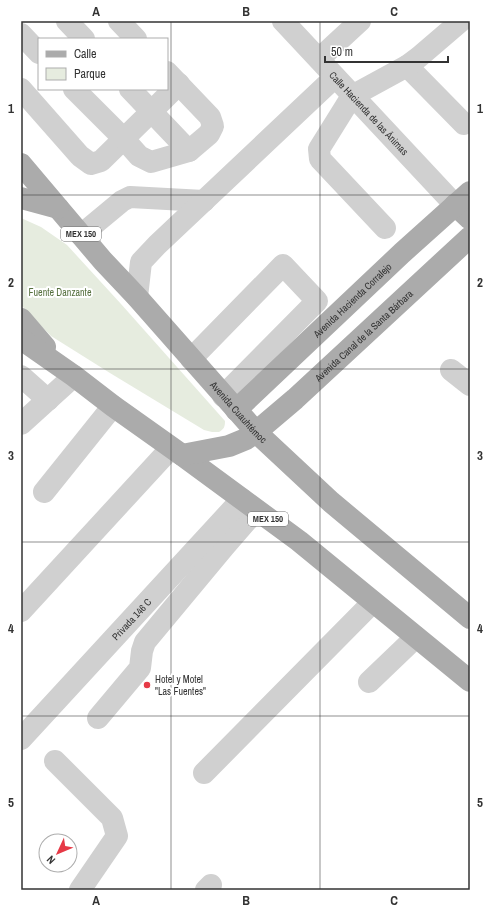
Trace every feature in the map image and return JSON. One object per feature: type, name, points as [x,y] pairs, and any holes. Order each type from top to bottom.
[{"type":"main road","name":"Avenida Cuauhtémoc","points":[[22,162],[58,208],[103,261],[137,297],[256,432],[332,502],[470,618]]},
{"type":"main road","points":[[21,198],[58,208]]},
{"type":"main road","name":"Avenida Hacienda Corralejo","points":[[229,403],[272,375],[402,253],[466,206]]},
{"type":"main road","name":"Avenida Canal de la Santa Bárbara","points":[[177,451],[229,446],[246,439],[256,432],[295,399],[470,237]]},
{"type":"main road","points":[[21,319],[67,370]]},
{"type":"main road","name":"MEX 150","points":[[21,339],[67,370],[113,406],[299,541],[470,681]]},
{"type":"main road","points":[[272,375],[295,399]]},
{"type":"street","points":[[67,21],[83,38]]},
{"type":"street","points":[[119,21],[135,38]]},
{"type":"street","name":"Calle Hacienda de las Ánimas","points":[[283,21],[352,96],[466,206]]},
{"type":"street","points":[[319,59],[360,21]]},
{"type":"street","points":[[385,228],[320,159],[319,149],[352,96],[408,66],[461,21]]},
{"type":"street","points":[[466,21],[470,25]]},
{"type":"street","points":[[21,34],[38,52]]},
{"type":"street","points":[[408,66],[464,124]]},
{"type":"street","points":[[137,297],[141,262],[157,245],[335,77]]},
{"type":"street","points":[[75,90],[139,156],[151,162],[189,151],[209,134],[213,126],[210,117],[173,78]]},
{"type":"street","points":[[21,89],[80,156],[91,164],[101,161],[124,139],[151,112],[165,90]]},
{"type":"street","points":[[131,90],[189,151]]},
{"type":"street","points":[[81,235],[122,201],[130,197],[204,201]]},
{"type":"street","points":[[191,358],[283,266],[317,301],[229,403]]},
{"type":"street","points":[[21,424],[48,400],[67,370]]},
{"type":"street","points":[[451,370],[470,385]]},
{"type":"street","points":[[21,376],[48,400]]},
{"type":"street","points":[[44,492],[113,406]]},
{"type":"street","points":[[21,611],[177,451]]},
{"type":"street","points":[[98,718],[140,668],[142,651],[145,642],[224,547],[249,505]]},
{"type":"street","name":"Privada 146 C","points":[[21,739],[249,505]]},
{"type":"street","points":[[204,773],[373,602]]},
{"type":"street","points":[[369,682],[416,637]]},
{"type":"street","points":[[55,761],[112,818],[117,836],[80,890]]},
{"type":"green space","name":"Fuente Danzante","points":[[21,218],[41,227],[67,245],[225,421],[222,430],[219,432],[212,432],[204,430],[110,373],[51,336],[21,305]]},
{"type":"place","name":"Hotel y Motel \"Las Fuentes\"","points":[[147,685]]}]
